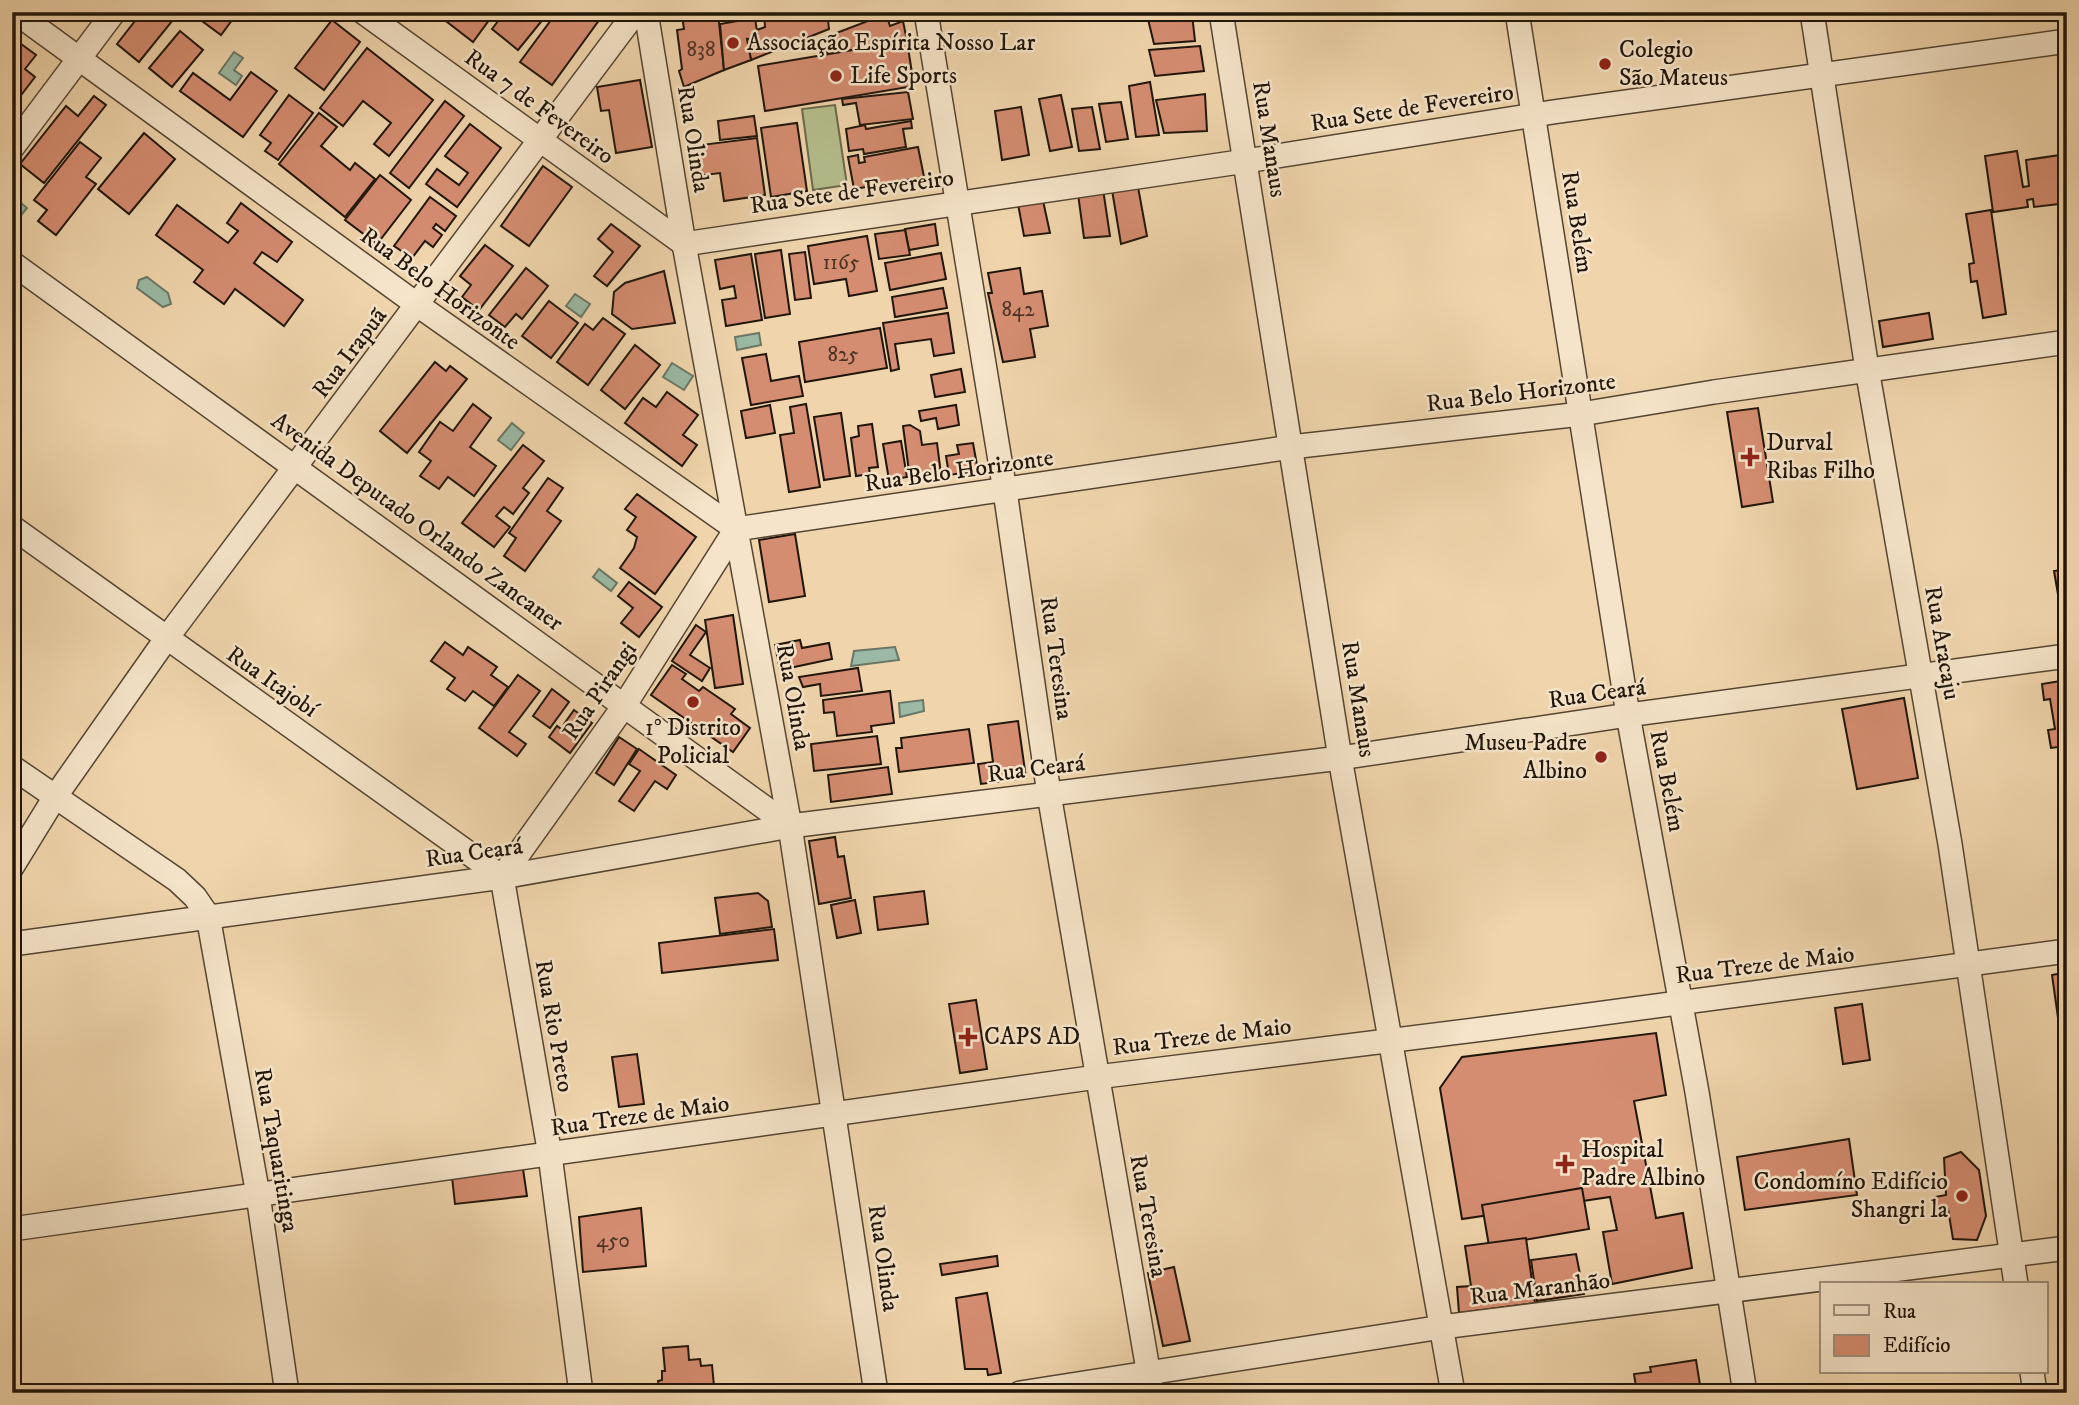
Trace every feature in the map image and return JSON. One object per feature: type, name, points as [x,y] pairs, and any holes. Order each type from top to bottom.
[{"type":"street","name":"Rua Belo Horizonte","points":[[15,12],[419,306],[736,529],[1291,447],[1581,414],[2067,341]]},
{"type":"street","points":[[12,148],[114,12]]},
{"type":"street","name":"Rua 7 de Fevereiro","points":[[363,12],[684,244]]},
{"type":"street","name":"Rua Irapuã","points":[[12,867],[55,797],[166,639],[639,12]]},
{"type":"street","name":"Rua Olinda","points":[[646,12],[684,244],[790,826],[876,1393]]},
{"type":"street","name":"Rua Teresina","points":[[926,12],[1005,491],[1049,794],[1151,1383]]},
{"type":"street","name":"Rua Manaus","points":[[1221,12],[1340,758],[1453,1393]]},
{"type":"street","name":"Rua Belém","points":[[1517,12],[1628,715],[1681,1002],[1745,1393]]},
{"type":"street","name":"Rua Aracaju","points":[[1812,12],[1867,369],[1922,676],[1969,965],[2016,1282]]},
{"type":"street","name":"Rua Sete de Fevereiro","points":[[684,244],[1246,162],[1534,115],[2067,41]]},
{"type":"street","name":"Avenida Deputado Orlando Zancaner","points":[[12,263],[790,826]]},
{"type":"street","name":"Rua Itajobí","points":[[12,527],[502,877]]},
{"type":"street","name":"Rua Pirangi","points":[[502,877],[624,706],[736,529]]},
{"type":"street","name":"Rua Ceará","points":[[12,944],[502,877],[790,826],[1340,758],[1628,715],[2067,656]]},
{"type":"street","points":[[12,767],[177,880],[195,897],[208,916]]},
{"type":"street","points":[[737,788],[747,810],[749,833]]},
{"type":"street","name":"Rua Rio Preto","points":[[502,877],[550,1155],[581,1393]]},
{"type":"street","name":"Rua Taquaritinga","points":[[208,916],[258,1195],[287,1393]]},
{"type":"street","name":"Rua Treze de Maio","points":[[12,1229],[1097,1077],[2067,951]]},
{"type":"street","name":"Rua Maranhão","points":[[1020,1393],[1151,1383],[1442,1327],[1729,1293],[2067,1248]]},
{"type":"street","points":[[2032,1374],[2035,1393]]},
{"type":"shaded area","points":[[234,52],[243,58],[234,70],[242,76],[236,85],[219,73]]},
{"type":"shaded area","points":[[835,105],[847,185],[813,190],[802,109]]},
{"type":"shaded area","points":[[13,196],[27,208],[18,219],[12,215]]},
{"type":"shaded area","points":[[147,277],[168,293],[171,304],[163,307],[137,288],[139,280]]},
{"type":"shaded area","points":[[575,294],[590,304],[581,317],[566,306]]},
{"type":"shaded area","points":[[759,333],[761,345],[737,350],[735,337]]},
{"type":"shaded area","points":[[672,363],[693,376],[684,390],[663,377]]},
{"type":"shaded area","points":[[512,423],[524,433],[511,450],[498,440]]},
{"type":"shaded area","points":[[599,569],[617,583],[611,591],[593,577]]},
{"type":"shaded area","points":[[895,647],[899,660],[851,666],[854,651]]},
{"type":"shaded area","points":[[923,700],[924,711],[900,717],[899,703]]},
{"type":"building","points":[[142,12],[163,12],[173,20],[139,62],[117,44]]},
{"type":"building","points":[[203,12],[238,12],[221,35],[198,18]]},
{"type":"building","points":[[446,12],[495,12],[473,42],[442,18]]},
{"type":"building","points":[[505,12],[549,12],[518,50],[492,29]]},
{"type":"building","points":[[557,12],[605,12],[552,85],[520,62]]},
{"type":"building","points":[[764,12],[827,12],[829,29],[751,60],[747,39],[758,38],[757,30],[765,27]]},
{"type":"building","points":[[838,12],[870,12],[870,14],[839,18]]},
{"type":"building","points":[[718,13],[724,70],[684,87],[679,71],[682,69],[677,30],[684,29],[682,16]]},
{"type":"building","points":[[886,14],[890,26],[903,21],[907,41],[827,54],[826,37]]},
{"type":"building","points":[[1192,14],[1195,41],[1154,44],[1147,15]]},
{"type":"building","points":[[755,18],[758,38],[747,39],[751,60],[724,70],[720,24]]},
{"type":"building","points":[[332,20],[360,42],[324,90],[295,68]]},
{"type":"building","points":[[180,31],[203,50],[172,87],[149,68]]},
{"type":"building","points":[[13,38],[36,55],[25,69],[35,77],[12,107]]},
{"type":"building","name":"Life Sports","points":[[907,41],[914,86],[765,111],[758,66]]},
{"type":"building","points":[[1200,46],[1204,71],[1155,76],[1149,50]]},
{"type":"building","points":[[367,48],[433,100],[389,156],[374,144],[391,123],[363,101],[343,126],[320,108]]},
{"type":"building","points":[[251,72],[277,91],[243,137],[180,91],[193,73],[230,100]]},
{"type":"building","points":[[640,80],[652,147],[616,153],[609,110],[601,111],[597,87]]},
{"type":"building","points":[[1150,82],[1159,135],[1136,137],[1129,86]]},
{"type":"building","points":[[908,92],[913,119],[860,125],[856,103],[843,105],[842,99]]},
{"type":"building","points":[[1205,94],[1207,131],[1164,133],[1156,100]]},
{"type":"building","points":[[289,95],[313,113],[278,160],[265,151],[271,143],[260,135]]},
{"type":"building","points":[[1061,95],[1072,147],[1050,151],[1039,99]]},
{"type":"building","points":[[94,96],[106,105],[44,183],[20,164],[66,106],[78,116]]},
{"type":"building","points":[[445,101],[464,116],[409,188],[390,173]]},
{"type":"building","points":[[1121,102],[1128,139],[1106,142],[1099,104]]},
{"type":"building","points":[[1021,107],[1029,155],[1002,160],[995,111]]},
{"type":"building","points":[[1092,107],[1100,149],[1079,151],[1072,109]]},
{"type":"building","points":[[319,113],[337,127],[321,146],[350,170],[355,163],[375,179],[345,217],[279,164]]},
{"type":"building","points":[[754,116],[757,136],[720,140],[718,121]]},
{"type":"building","points":[[911,121],[912,128],[903,129],[906,147],[864,154],[863,149],[849,151],[846,129],[865,125],[866,129]]},
{"type":"building","points":[[797,123],[807,191],[771,197],[761,128]]},
{"type":"building","points":[[470,124],[501,148],[457,207],[426,184],[437,169],[459,185],[468,173],[445,156]]},
{"type":"building","points":[[144,133],[175,159],[129,214],[98,189]]},
{"type":"building","points":[[757,138],[765,195],[724,201],[720,173],[697,176],[693,146]]},
{"type":"building","points":[[80,142],[101,158],[86,177],[96,184],[56,235],[38,221],[47,210],[34,200]]},
{"type":"building","points":[[918,147],[924,177],[854,189],[848,157],[858,155],[859,163],[865,162],[864,157]]},
{"type":"building","points":[[2017,151],[2023,187],[2029,186],[2026,160],[2067,154],[2067,203],[2034,207],[2033,199],[2027,200],[2028,207],[1993,212],[1985,156]]},
{"type":"building","points":[[543,166],[572,187],[529,246],[501,226]]},
{"type":"building","points":[[380,175],[411,200],[377,244],[345,220]]},
{"type":"building","points":[[1138,187],[1147,236],[1121,244],[1112,190]]},
{"type":"building","points":[[1103,189],[1110,236],[1084,238],[1078,194]]},
{"type":"building","points":[[1042,196],[1050,233],[1024,236],[1017,199]]},
{"type":"building","points":[[430,197],[456,216],[445,231],[436,224],[433,228],[442,235],[433,247],[425,241],[412,258],[394,246]]},
{"type":"building","points":[[241,203],[292,242],[277,262],[262,252],[254,263],[303,300],[284,326],[235,289],[224,304],[194,282],[203,270],[156,235],[177,205],[228,243],[238,231],[227,223]]},
{"type":"building","points":[[1991,210],[2006,314],[1983,318],[1977,281],[1971,282],[1969,264],[1974,263],[1966,214]]},
{"type":"building","points":[[611,224],[640,246],[607,286],[594,276],[613,252],[598,239]]},
{"type":"building","points":[[935,224],[938,245],[909,250],[905,229]]},
{"type":"building","points":[[905,230],[910,255],[879,259],[875,234]]},
{"type":"building","points":[[867,236],[877,291],[849,296],[846,279],[814,284],[808,246]]},
{"type":"building","points":[[485,245],[513,266],[479,310],[462,297],[471,285],[460,276]]},
{"type":"building","points":[[781,250],[790,314],[765,318],[755,254]]},
{"type":"building","points":[[805,252],[811,298],[795,300],[789,254]]},
{"type":"building","points":[[941,253],[946,279],[890,290],[885,263]]},
{"type":"building","points":[[751,254],[762,320],[726,326],[722,300],[736,298],[734,286],[720,289],[715,260]]},
{"type":"building","points":[[526,268],[548,286],[522,319],[516,314],[505,327],[489,315]]},
{"type":"building","points":[[1020,268],[1024,294],[1042,291],[1048,326],[1030,329],[1035,357],[1003,362],[988,293],[992,293],[988,273]]},
{"type":"building","points":[[664,271],[675,323],[632,329],[612,314],[614,292],[625,283]]},
{"type":"building","points":[[943,288],[947,308],[895,317],[892,297]]},
{"type":"building","points":[[549,301],[578,323],[551,358],[522,336]]},
{"type":"building","points":[[948,313],[954,353],[934,356],[931,339],[895,344],[899,369],[891,371],[883,323]]},
{"type":"building","points":[[1929,313],[1933,339],[1883,347],[1879,321]]},
{"type":"building","points":[[603,318],[625,334],[588,385],[557,362],[585,324],[593,330]]},
{"type":"building","points":[[880,328],[887,368],[805,382],[799,342]]},
{"type":"building","points":[[635,345],[660,365],[625,409],[601,390]]},
{"type":"building","points":[[766,354],[771,381],[799,376],[803,396],[751,405],[742,358]]},
{"type":"building","points":[[435,362],[446,371],[450,366],[467,379],[407,453],[380,431]]},
{"type":"building","points":[[961,369],[965,392],[935,397],[931,375]]},
{"type":"building","points":[[667,392],[698,415],[683,435],[697,445],[682,466],[625,423],[643,398],[656,407]]},
{"type":"building","points":[[473,404],[491,418],[470,447],[496,466],[474,496],[448,477],[439,489],[420,476],[431,461],[419,452],[440,422],[453,431]]},
{"type":"building","points":[[806,404],[820,487],[789,492],[780,435],[794,433],[790,407]]},
{"type":"building","points":[[770,405],[775,433],[746,438],[741,411]]},
{"type":"building","points":[[956,405],[959,425],[938,429],[936,418],[921,421],[919,411]]},
{"type":"building","name":"Durval Ribas Filho","points":[[1758,408],[1773,502],[1742,507],[1727,412]]},
{"type":"building","points":[[841,413],[850,476],[824,480],[814,417]]},
{"type":"building","points":[[872,424],[878,467],[869,468],[870,474],[856,476],[851,438],[859,436],[858,426]]},
{"type":"building","points":[[910,425],[920,431],[922,445],[937,443],[941,474],[910,479],[903,426]]},
{"type":"building","points":[[901,441],[907,477],[889,480],[883,444]]},
{"type":"building","points":[[973,443],[978,471],[949,475],[946,456],[959,454],[957,445]]},
{"type":"building","points":[[523,445],[544,461],[523,488],[529,493],[513,514],[504,507],[496,516],[510,527],[494,547],[462,523]]},
{"type":"building","points":[[548,478],[563,488],[547,511],[561,521],[525,571],[504,556],[516,538],[509,533]]},
{"type":"building","points":[[637,494],[696,537],[655,594],[620,568],[634,548],[637,537],[627,530],[636,517],[625,509]]},
{"type":"building","points":[[795,534],[805,596],[769,602],[759,540]]},
{"type":"building","points":[[2067,569],[2067,641],[2066,641],[2054,571]]},
{"type":"building","points":[[629,582],[662,607],[639,637],[621,623],[633,608],[618,596]]},
{"type":"building","points":[[733,615],[743,684],[715,688],[705,620]]},
{"type":"building","points":[[696,625],[706,632],[690,655],[710,668],[702,681],[672,661]]},
{"type":"building","points":[[800,640],[802,648],[829,643],[832,659],[780,670],[775,645]]},
{"type":"building","points":[[445,642],[463,655],[468,647],[497,667],[491,675],[508,687],[494,706],[473,691],[465,701],[447,689],[455,678],[431,661]]},
{"type":"building","name":"1° Distrito Policial","points":[[672,665],[686,674],[682,679],[699,691],[703,687],[735,709],[731,714],[750,728],[733,752],[651,695]]},
{"type":"building","points":[[858,668],[862,691],[821,696],[820,684],[803,687],[799,677]]},
{"type":"building","points":[[518,675],[540,691],[509,732],[526,744],[517,756],[479,728]]},
{"type":"building","points":[[2067,680],[2067,697],[2063,697],[2067,746],[2051,748],[2048,730],[2055,729],[2050,699],[2044,700],[2042,684]]},
{"type":"building","points":[[552,689],[569,702],[550,728],[533,716]]},
{"type":"building","points":[[890,691],[894,723],[871,726],[872,732],[837,736],[834,712],[824,713],[823,700]]},
{"type":"building","points":[[1904,698],[1918,778],[1857,789],[1842,709]]},
{"type":"building","points":[[574,710],[592,723],[570,753],[549,737],[557,726],[564,731],[568,727],[564,724]]},
{"type":"building","points":[[1018,721],[1026,778],[981,784],[978,764],[993,762],[988,725]]},
{"type":"building","points":[[969,729],[974,763],[899,772],[896,748],[902,748],[901,738]]},
{"type":"building","points":[[877,736],[881,764],[814,771],[811,744]]},
{"type":"building","points":[[619,737],[637,749],[614,785],[596,773]]},
{"type":"building","points":[[639,749],[676,775],[667,789],[655,781],[634,811],[619,801],[640,771],[629,764]]},
{"type":"building","points":[[888,767],[892,794],[831,802],[828,775]]},
{"type":"building","points":[[835,837],[838,857],[844,856],[851,898],[819,904],[809,841]]},
{"type":"building","points":[[924,891],[928,924],[878,930],[874,897]]},
{"type":"building","points":[[758,893],[768,901],[772,927],[720,934],[715,898]]},
{"type":"building","points":[[855,900],[861,933],[837,938],[831,905]]},
{"type":"building","points":[[774,929],[778,960],[662,973],[659,943]]},
{"type":"building","points":[[2067,972],[2067,1082],[2052,975]]},
{"type":"building","name":"CAPS AD","points":[[976,1000],[987,1069],[960,1073],[949,1004]]},
{"type":"building","points":[[1862,1004],[1870,1060],[1843,1064],[1835,1008]]},
{"type":"building","points":[[1656,1033],[1666,1095],[1634,1101],[1656,1218],[1683,1213],[1692,1268],[1612,1284],[1603,1232],[1617,1230],[1610,1197],[1462,1219],[1440,1088],[1462,1057]]},
{"type":"building","points":[[637,1054],[644,1104],[619,1107],[612,1057]]},
{"type":"building","points":[[1849,1139],[1857,1195],[1745,1210],[1737,1157]]},
{"type":"building","name":"Condomíno Edifício Shangri la","points":[[1961,1152],[1979,1170],[1986,1216],[1977,1240],[1953,1239],[1948,1209],[1937,1210],[1935,1197],[1946,1195],[1944,1158]]},
{"type":"building","points":[[523,1169],[527,1196],[455,1204],[452,1177]]},
{"type":"building","points":[[1582,1188],[1589,1229],[1489,1246],[1482,1205]]},
{"type":"building","points":[[641,1208],[646,1266],[583,1272],[579,1217]]},
{"type":"building","points":[[1526,1238],[1535,1303],[1459,1313],[1457,1287],[1471,1286],[1465,1246]]},
{"type":"building","points":[[1576,1254],[1584,1294],[1537,1301],[1531,1260]]},
{"type":"building","points":[[997,1256],[998,1266],[942,1275],[940,1264]]},
{"type":"building","points":[[1174,1267],[1190,1341],[1163,1346],[1148,1273]]},
{"type":"building","points":[[987,1293],[1001,1373],[988,1375],[987,1369],[965,1369],[956,1298]]},
{"type":"building","points":[[688,1346],[689,1360],[700,1359],[701,1366],[712,1365],[714,1386],[710,1386],[711,1393],[659,1393],[658,1381],[662,1380],[662,1371],[665,1371],[663,1348]]},
{"type":"building","points":[[1696,1360],[1700,1385],[1637,1393],[1634,1374],[1651,1372],[1650,1367]]},
{"type":"place","name":"Associação Espírita Nosso Lar","points":[[733,43]]},
{"type":"place","name":"Colegio São Mateus","points":[[1605,64]]},
{"type":"place","name":"Life Sports","points":[[836,76]]},
{"type":"place","name":"Durval Ribas Filho","points":[[1750,457]]},
{"type":"place","name":"1° Distrito Policial","points":[[693,702]]},
{"type":"place","name":"Museu Padre Albino","points":[[1601,757]]},
{"type":"place","name":"CAPS AD","points":[[968,1037]]},
{"type":"place","name":"Hospital Padre Albino","points":[[1565,1164]]},
{"type":"place","name":"Condomíno Edifício Shangri la","points":[[1962,1196]]}]
